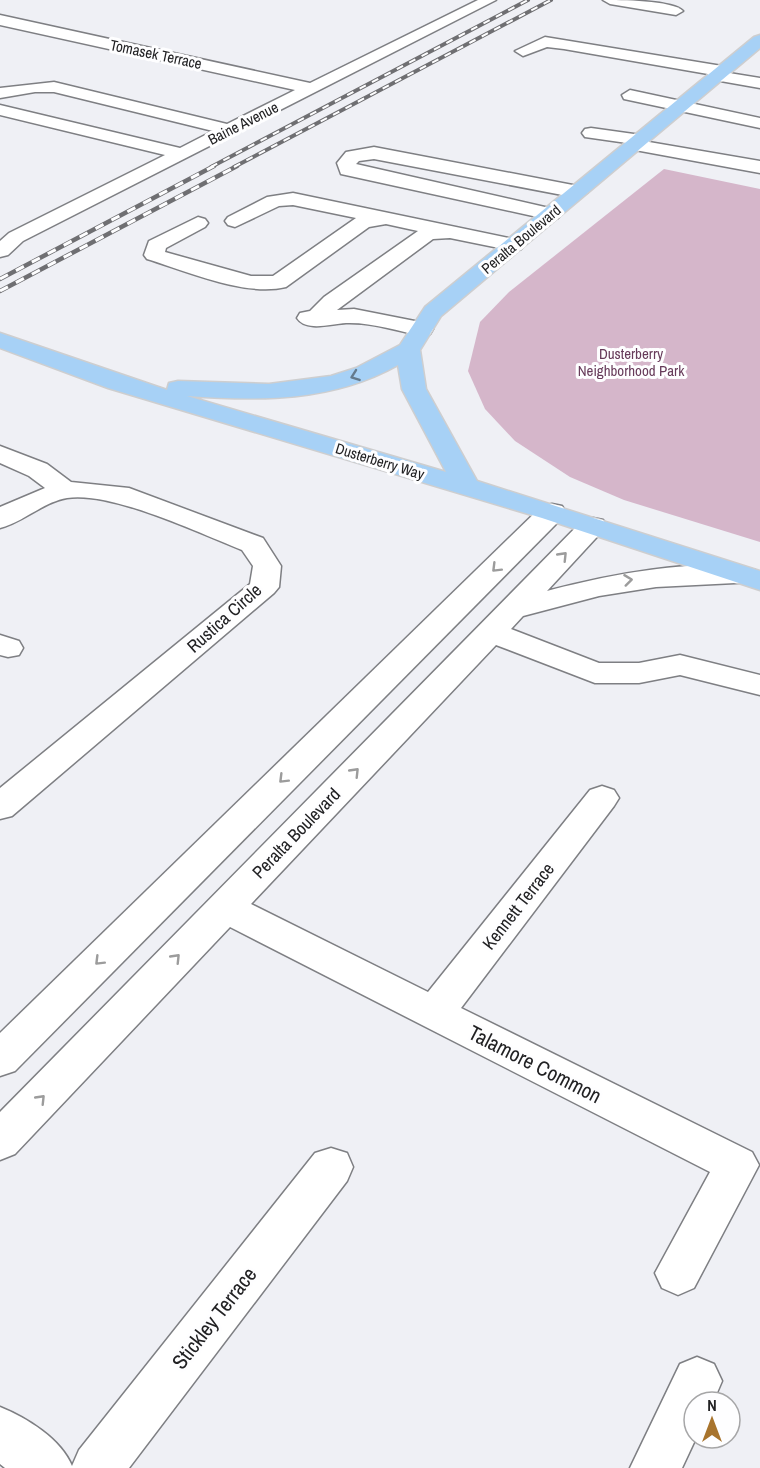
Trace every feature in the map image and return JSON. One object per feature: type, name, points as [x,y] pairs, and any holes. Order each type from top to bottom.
[{"type":"main road","name":"Peralta Boulevard","points":[[408,350],[433,312],[757,45]]},
{"type":"main road","name":"Dusterberry Way","points":[[0,340],[117,383],[552,512],[753,578]]},
{"type":"main road","points":[[117,383],[230,391],[304,390],[358,376],[408,350],[414,389],[467,487]]},
{"type":"street","points":[[610,0],[680,8],[658,21]]},
{"type":"street","points":[[455,2],[483,3]]},
{"type":"street","name":"Baine Avenue","points":[[1,251],[16,237],[483,3]]},
{"type":"street","name":"Tomasek Terrace","points":[[0,20],[312,89]]},
{"type":"street","points":[[523,51],[545,42],[665,61],[760,83]]},
{"type":"street","points":[[0,93],[35,87],[54,87],[229,130]]},
{"type":"street","points":[[630,95],[760,123]]},
{"type":"street","points":[[0,110],[182,154]]},
{"type":"street","points":[[591,133],[760,167]]},
{"type":"street","points":[[551,214],[348,170],[346,163],[353,156],[374,153],[578,192]]},
{"type":"street","points":[[235,221],[274,201],[293,199],[514,245]]},
{"type":"street","points":[[198,223],[156,245],[154,255],[250,282],[278,282],[363,222],[388,219]]},
{"type":"street","points":[[312,305],[428,233],[450,232]]},
{"type":"street","points":[[278,282],[281,288],[312,305],[422,329]]},
{"type":"street","points":[[0,454],[38,470],[64,490]]},
{"type":"street","name":"Rustica Circle","points":[[0,520],[15,509],[64,490],[119,494],[253,544],[267,566],[264,587],[0,807]]},
{"type":"street","points":[[0,1059],[552,512]]},
{"type":"street","name":"Peralta Boulevard","points":[[0,1141],[593,526]]},
{"type":"street","points":[[501,621],[570,592],[618,581],[685,575],[753,578]]},
{"type":"street","points":[[501,621],[595,672],[639,672],[680,665],[760,685]]},
{"type":"street","name":"Kennett Terrace","points":[[434,1013],[602,798]]},
{"type":"street","name":"Talamore Common","points":[[225,908],[737,1165],[678,1273]]},
{"type":"street","name":"Stickley Terrace","points":[[97,1468],[331,1167]]},
{"type":"street","points":[[656,1468],[698,1381]]},
{"type":"street","points":[[0,1432],[47,1468]]},
{"type":"green space","name":"Dusterberry Neighborhood Park","points":[[664,169],[760,189],[760,542],[624,500],[570,477],[515,441],[485,409],[468,371],[480,322],[509,292]]},
{"type":"railway","points":[[211,167],[528,0]]},
{"type":"railway","points":[[234,167],[551,0]]},
{"type":"railway","points":[[0,279],[214,166]]},
{"type":"railway","points":[[0,291],[237,166]]}]
